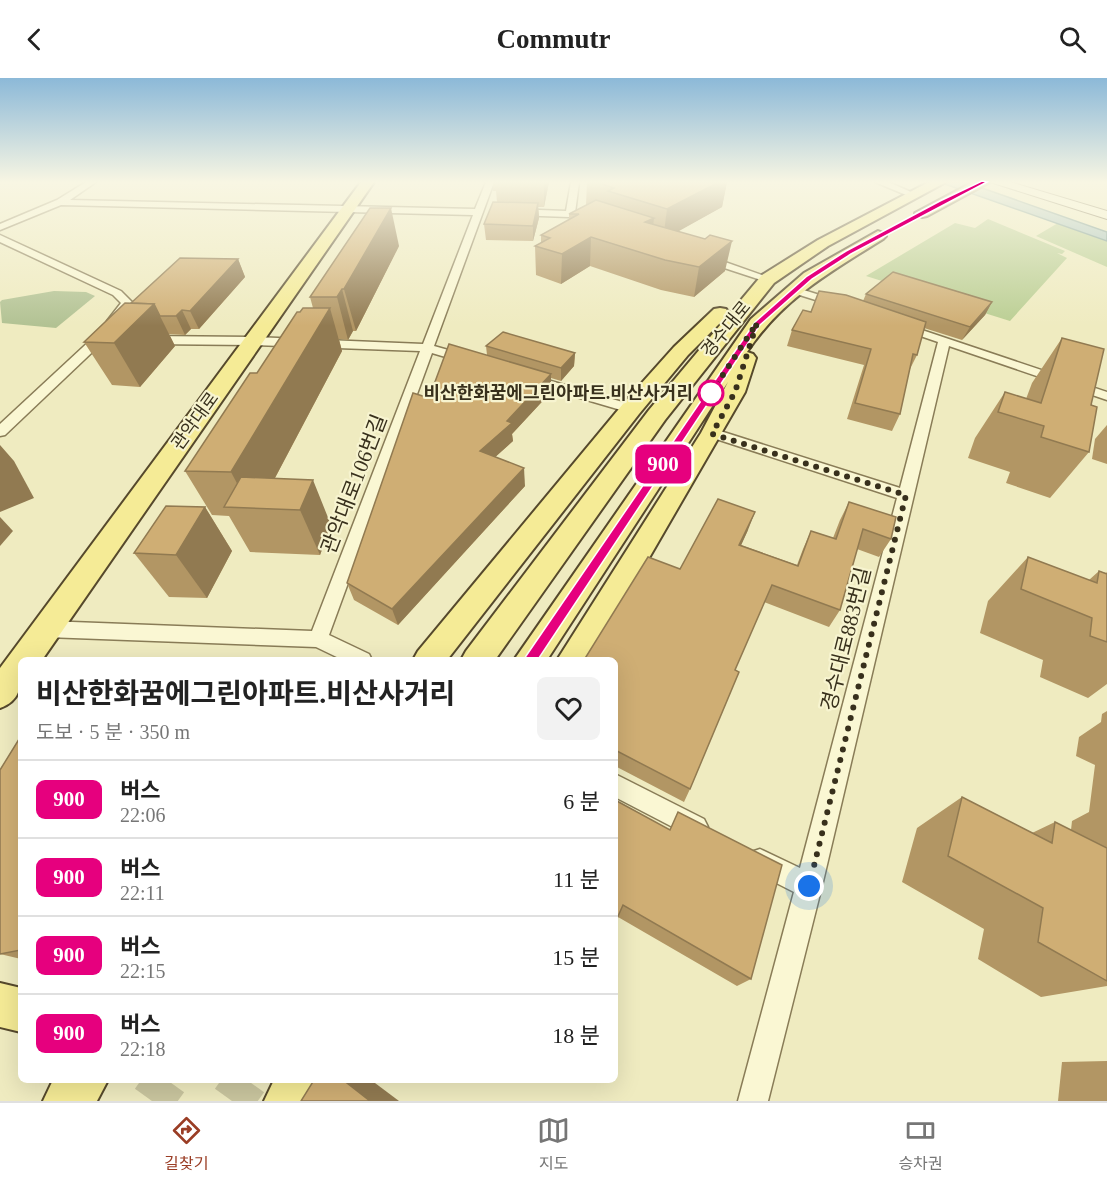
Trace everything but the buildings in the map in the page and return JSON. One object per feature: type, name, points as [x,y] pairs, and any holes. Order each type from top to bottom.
[{"type":"main road","name":"관악대로","points":[[26,657],[332,230]]},
{"type":"main road","name":"경수대로","points":[[479,657],[657,415],[768,279],[823,243],[848,230]]},
{"type":"main road","name":"경수대로","points":[[532,657],[757,323],[794,290],[883,230]]},
{"type":"main road","points":[[431,657],[631,409],[681,351],[727,305],[768,279]]},
{"type":"main road","points":[[575,657],[712,434],[735,392],[757,323]]},
{"type":"main road","points":[[0,694],[18,668]]},
{"type":"main road","points":[[0,1005],[18,1009]]},
{"type":"main road","points":[[67,1101],[82,1083]]},
{"type":"main road","points":[[83,1101],[94,1083]]},
{"type":"main road","points":[[288,1101],[300,1083]]},
{"type":"street","name":"관악대로106번길","points":[[318,639],[475,230]]},
{"type":"street","points":[[0,238],[117,293],[127,303],[105,338],[0,432]]},
{"type":"street","points":[[690,253],[768,279]]},
{"type":"street","points":[[794,290],[856,310]]},
{"type":"street","points":[[878,318],[1107,396]]},
{"type":"street","points":[[131,339],[429,348],[485,365]]},
{"type":"street","name":"경수대로883번길","points":[[753,1101],[809,886],[944,340]]},
{"type":"street","points":[[519,375],[631,409]]},
{"type":"street","points":[[712,434],[906,495]]},
{"type":"street","points":[[46,629],[318,639],[356,657]]},
{"type":"street","points":[[618,787],[809,886]]},
{"type":"green space","points":[[944,230],[1014,230],[1065,251],[1062,254],[1057,253],[1067,258],[1010,321],[866,276]]},
{"type":"green space","points":[[1047,230],[1076,230],[1107,241],[1107,267],[1036,236]]},
{"type":"green space","points":[[54,291],[86,292],[95,296],[56,328],[2,323],[0,302],[2,300]]},
{"type":"water","points":[[1075,230],[1101,230],[1107,232],[1107,241]]},
{"type":"tunnel","points":[[152,1101],[165,1083]]},
{"type":"tunnel","points":[[232,1101],[245,1083]]},
{"type":"bus line","name":"900","points":[[532,657],[757,323],[810,277],[848,252],[890,230]]},
{"type":"place","name":"비산한화꿈에그린아파트.비산사거리","points":[[711,393]]},
{"type":"route","points":[[711,393],[757,323],[735,392],[712,434],[906,495],[809,886]]}]
